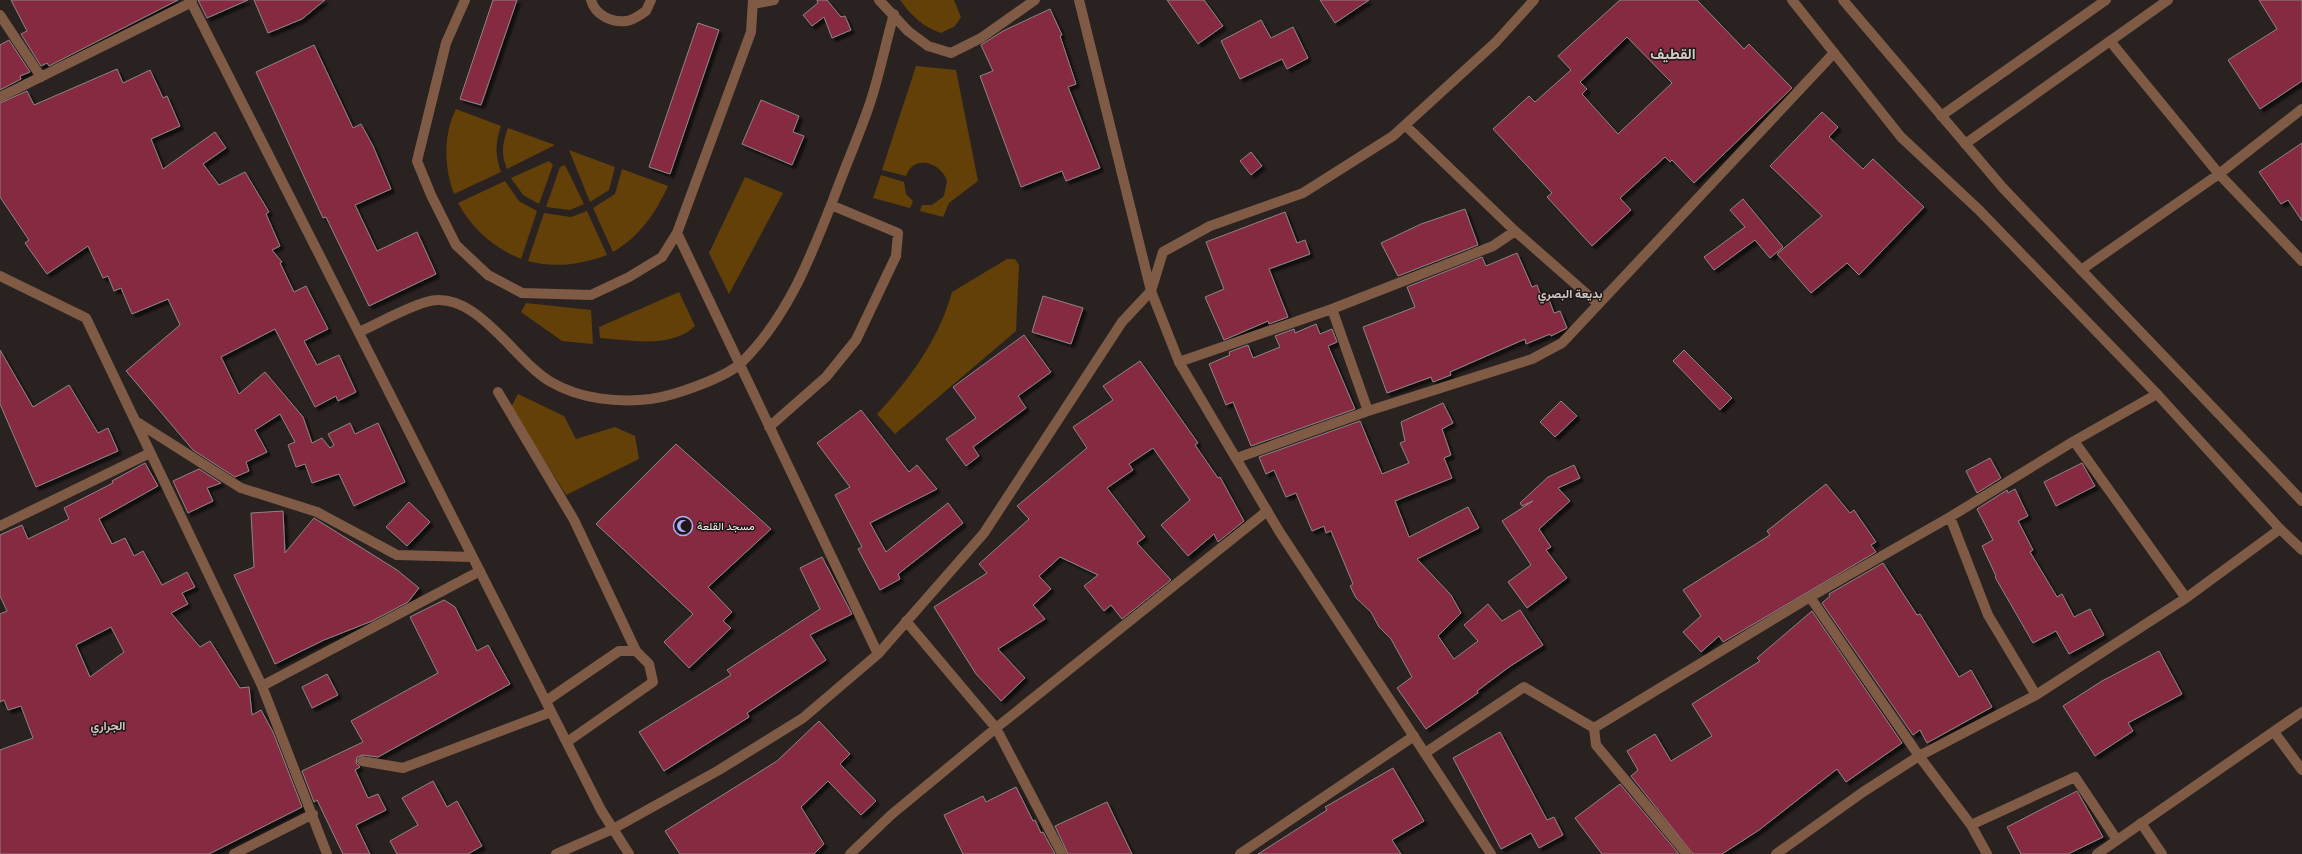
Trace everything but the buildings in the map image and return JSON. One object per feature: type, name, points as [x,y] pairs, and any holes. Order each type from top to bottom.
[{"type":"street","points":[[465,0],[446,43],[417,161],[430,196],[456,245],[488,275],[522,293],[591,295],[629,277],[662,257],[677,233],[751,32],[753,2],[774,0]]},
{"type":"street","points":[[591,0],[597,11],[607,18],[627,21],[646,11],[651,0]]},
{"type":"street","points":[[879,0],[894,14],[908,31],[928,46],[951,53],[982,38],[1035,0]]},
{"type":"street","points":[[556,854],[613,829],[719,770],[803,718],[878,654],[984,533],[1122,322],[1151,291],[1163,252],[1210,226],[1302,193],[1393,136],[1496,42],[1534,0]]},
{"type":"street","points":[[1792,0],[1901,137],[1979,210],[2157,394],[2280,529],[2302,550]]},
{"type":"street","points":[[1843,0],[2003,188],[2301,498]]},
{"type":"street","points":[[1942,116],[2106,0]]},
{"type":"street","points":[[1965,144],[2168,0]]},
{"type":"street","points":[[0,97],[191,1],[551,712],[613,829],[629,854]]},
{"type":"street","points":[[1080,1],[1151,291],[1179,362],[1267,511],[1491,854]]},
{"type":"street","points":[[359,332],[428,301],[450,301],[472,310],[518,356],[551,382],[586,396],[632,402],[673,395],[701,385],[740,364],[779,319],[814,250],[869,107],[894,14]]},
{"type":"street","points":[[0,15],[41,77]]},
{"type":"street","points":[[2110,41],[2219,174],[2302,261]]},
{"type":"street","points":[[1237,458],[1368,411],[1532,360],[1562,343],[1834,53]]},
{"type":"street","points":[[2081,270],[2219,174],[2302,109]]},
{"type":"street","points":[[1405,125],[1515,231],[1598,304]]},
{"type":"street","points":[[770,427],[826,377],[856,340],[896,256],[898,232],[831,205]]},
{"type":"street","points":[[1179,362],[1332,309],[1493,246],[1515,231]]},
{"type":"street","points":[[677,233],[878,654]]},
{"type":"street","points":[[0,276],[86,318],[262,686],[313,814],[327,854]]},
{"type":"street","points":[[1332,309],[1368,411]]},
{"type":"street","points":[[498,392],[574,520],[636,651],[649,664],[653,682],[567,742]]},
{"type":"street","points":[[1594,728],[1810,597],[1950,517],[2074,441],[2157,394]]},
{"type":"street","points":[[137,422],[241,488],[317,512],[397,555],[472,557]]},
{"type":"street","points":[[2074,441],[2186,598]]},
{"type":"street","points":[[0,526],[150,453]]},
{"type":"street","points":[[850,854],[891,816],[996,728],[1267,511]]},
{"type":"street","points":[[1950,517],[1988,614],[2036,695]]},
{"type":"street","points":[[1776,854],[1864,792],[1919,756],[2036,695],[2186,598],[2280,529]]},
{"type":"street","points":[[262,686],[480,571]]},
{"type":"street","points":[[1810,597],[1919,756],[1971,824],[1987,854]]},
{"type":"street","points":[[906,622],[996,728],[1062,854]]},
{"type":"street","points":[[546,701],[619,651],[636,651]]},
{"type":"street","points":[[1425,753],[1524,687],[1594,728]]},
{"type":"street","points":[[362,761],[403,768],[551,712]]},
{"type":"street","points":[[2097,854],[2302,712]]},
{"type":"street","points":[[1594,728],[1596,744],[1687,854]]},
{"type":"street","points":[[2274,732],[2302,770]]},
{"type":"street","points":[[1240,854],[1414,736]]},
{"type":"street","points":[[1971,824],[2075,777],[2117,840]]},
{"type":"street","points":[[234,854],[313,814]]},
{"type":"street","points":[[2141,823],[2162,854]]},
{"type":"shaded area","points":[[900,0],[954,0],[961,17],[955,26],[941,33],[918,20]]},
{"type":"shaded area","points":[[916,66],[956,70],[978,181],[949,203],[943,217],[920,211],[922,205],[932,205],[944,196],[947,181],[940,169],[928,163],[921,163],[910,169],[906,176],[882,170]]},
{"type":"shaded area","points":[[456,109],[501,126],[496,149],[501,172],[454,194],[448,173],[446,151],[449,129]]},
{"type":"shaded area","points":[[508,128],[555,145],[507,169],[503,149],[504,139]]},
{"type":"shaded area","points":[[569,150],[615,167],[609,190],[590,202]]},
{"type":"shaded area","points":[[549,161],[553,165],[539,204],[523,195],[511,178]]},
{"type":"shaded area","points":[[565,165],[584,204],[570,210],[546,207],[560,167]]},
{"type":"shaded area","points":[[622,169],[668,186],[658,206],[646,224],[623,246],[613,252],[593,208],[615,194]]},
{"type":"shaded area","points":[[881,175],[904,182],[906,194],[913,201],[910,208],[873,198]]},
{"type":"shaded area","points":[[745,177],[783,193],[729,294],[709,253]]},
{"type":"shaded area","points":[[505,181],[519,201],[537,211],[521,259],[501,249],[485,237],[470,221],[458,203]]},
{"type":"shaded area","points":[[587,211],[607,255],[587,261],[558,265],[528,261],[544,213],[571,217]]},
{"type":"shaded area","points":[[1007,259],[1015,259],[1019,265],[1016,331],[895,434],[877,414],[901,387],[922,358],[939,326],[952,292]]},
{"type":"shaded area","points":[[679,292],[695,326],[685,333],[674,338],[650,341],[600,338],[599,327]]},
{"type":"shaded area","points":[[526,303],[591,310],[593,344],[562,341],[521,312]]},
{"type":"shaded area","points":[[518,394],[564,416],[576,439],[615,427],[635,436],[639,459],[566,495],[511,407]]},
{"type":"place","name":"مسجد القلعة","points":[[683,526]]},
{"type":"district","name":"القطيف","points":[[1673,53]]},
{"type":"district","name":"بديعة البصري","points":[[1570,293]]},
{"type":"district","name":"الجراري","points":[[108,725]]}]
